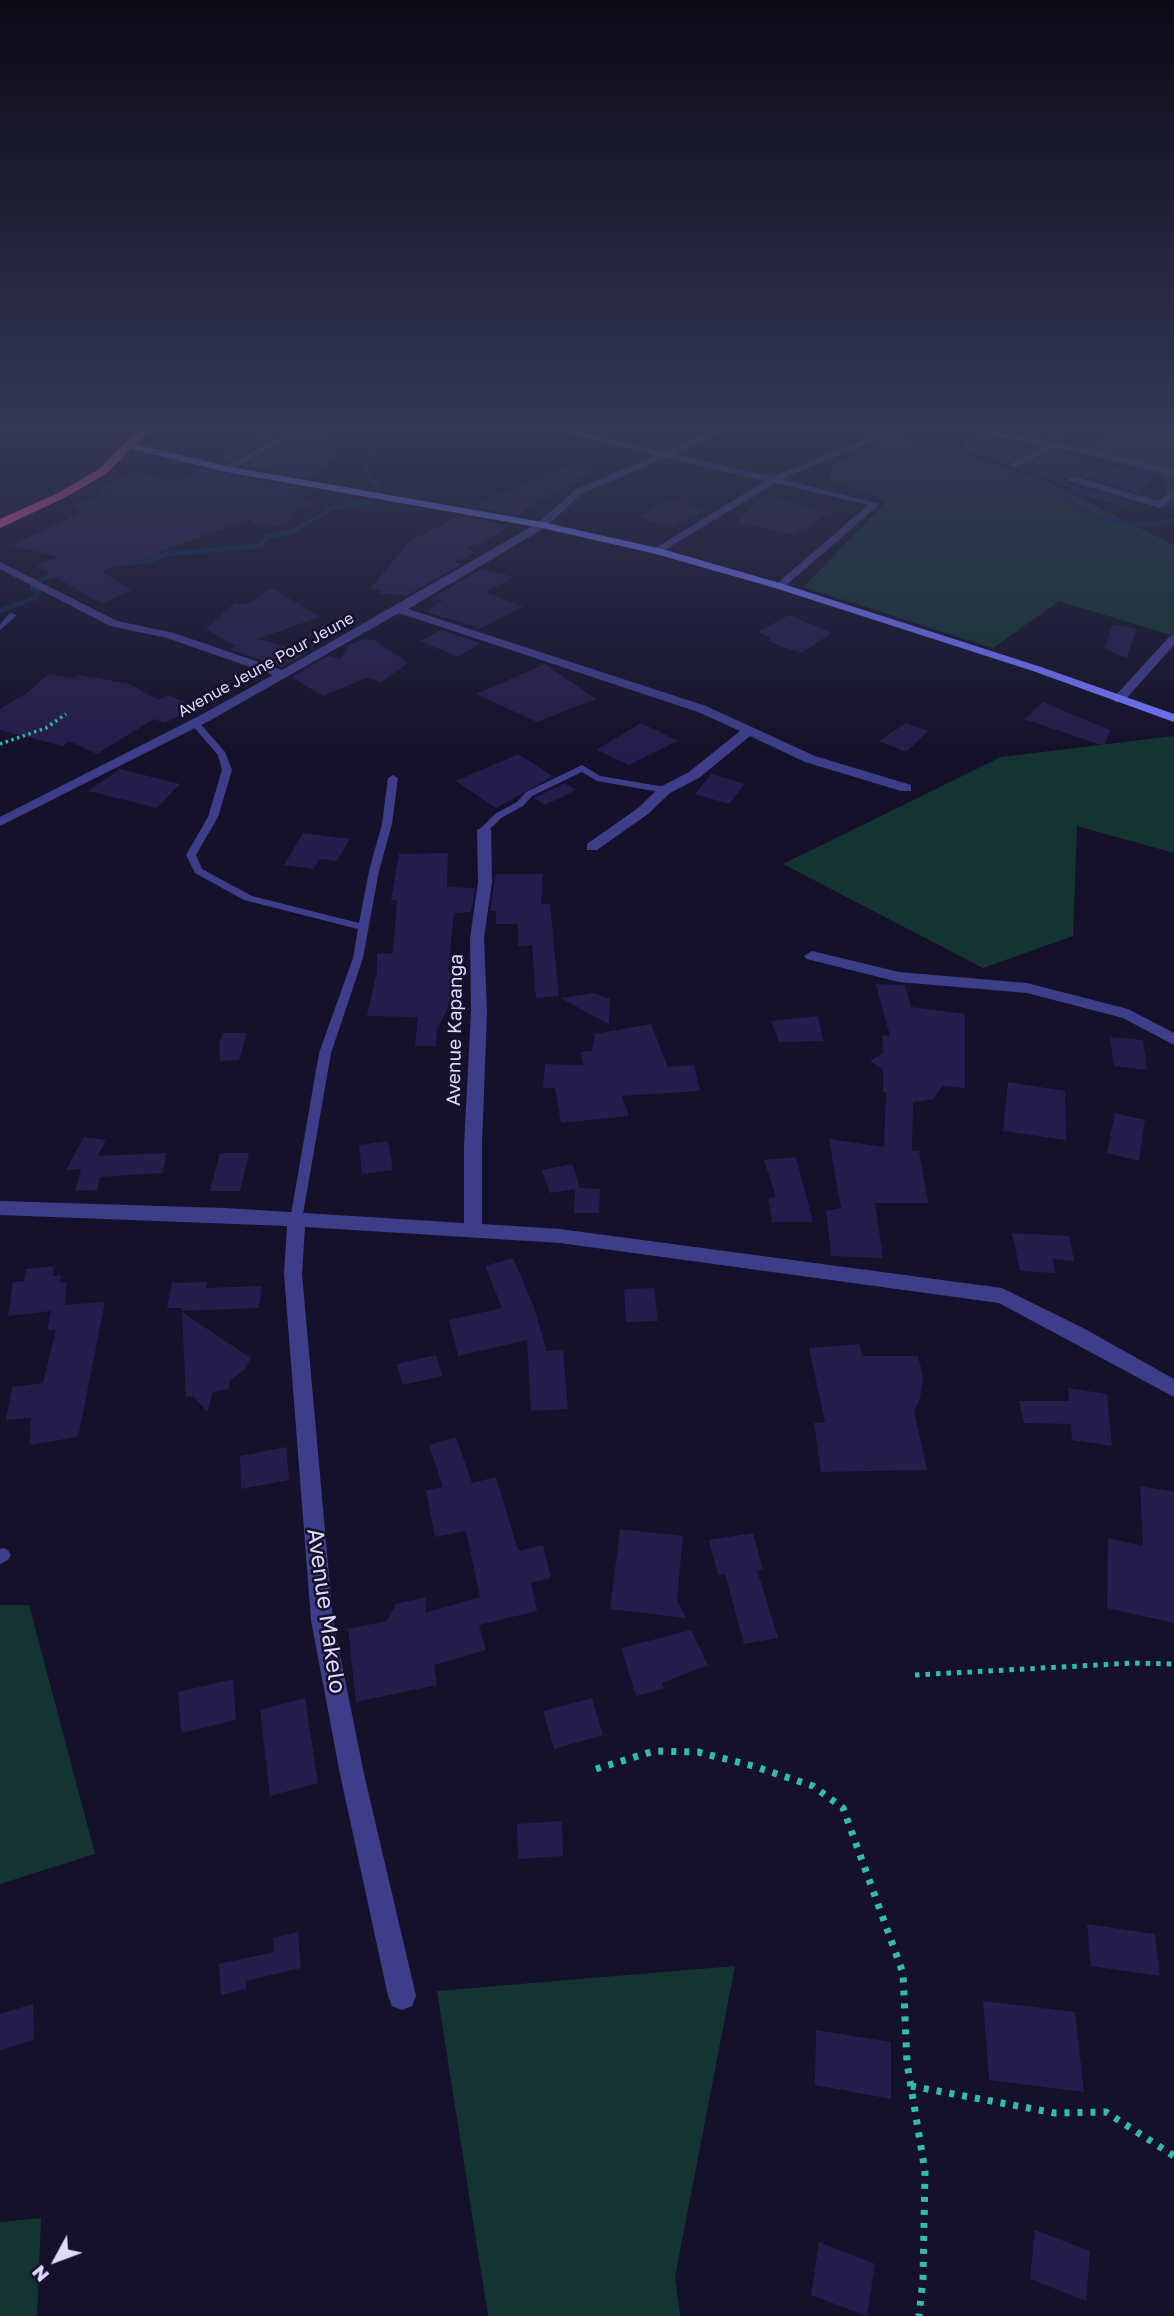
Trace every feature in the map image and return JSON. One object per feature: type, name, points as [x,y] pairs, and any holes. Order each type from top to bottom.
[{"type":"street","name":"Avenue Jeune Pour Jeune","points":[[0,822],[195,723],[523,536]]},
{"type":"street","points":[[591,536],[658,551],[779,586],[1174,718]]},
{"type":"street","points":[[658,551],[682,536]]},
{"type":"street","points":[[779,586],[837,536]]},
{"type":"street","points":[[0,565],[114,624],[170,635],[282,674]]},
{"type":"street","points":[[397,609],[691,705],[810,759],[906,788]]},
{"type":"street","points":[[1119,699],[1174,638]]},
{"type":"street","points":[[592,847],[643,811],[665,790],[694,775],[749,730]]},
{"type":"street","name":"Avenue Kapanga","points":[[473,1231],[477,938],[485,882],[484,830]]},
{"type":"street","points":[[812,956],[899,977],[1027,988],[1128,1014],[1174,1040]]},
{"type":"street","points":[[0,1208],[296,1220],[560,1236],[1002,1296],[1174,1389]]},
{"type":"street","name":"Avenue Makelo","points":[[296,1220],[293,1274],[322,1620],[352,1774],[402,1996]]},
{"type":"lane","points":[[0,628],[13,615]]},
{"type":"lane","points":[[195,723],[222,754],[227,770],[213,817],[191,855],[198,871],[248,898],[363,927]]},
{"type":"lane","points":[[484,830],[498,816],[520,804],[529,794],[582,768],[606,780],[665,790]]},
{"type":"lane","points":[[296,1220],[325,1053],[358,958],[374,871],[387,824],[393,778]]},
{"type":"path","points":[[0,744],[46,728],[66,714]]},
{"type":"path","points":[[915,1675],[1134,1663],[1174,1664]]},
{"type":"path","points":[[596,1769],[654,1751],[698,1752],[753,1766],[813,1786],[843,1808],[903,1973],[911,2086],[925,2171],[923,2279],[919,2316]]},
{"type":"path","points":[[911,2086],[1055,2113],[1106,2112],[1174,2156]]},
{"type":"green space","points":[[853,536],[1156,536],[1174,545],[1174,636],[1059,601],[993,648],[803,587]]},
{"type":"green space","points":[[1174,736],[1174,853],[1077,826],[1073,936],[983,968],[783,864],[1001,757]]},
{"type":"green space","points":[[0,1605],[29,1605],[95,1854],[0,1884]]},
{"type":"green space","points":[[735,1966],[675,2277],[680,2316],[488,2316],[437,1991]]},
{"type":"green space","points":[[41,2218],[37,2316],[0,2316],[0,2222]]},
{"type":"building","points":[[31,536],[203,536],[158,552],[161,554],[101,571],[131,590],[102,604],[36,566],[58,557],[12,545]]},
{"type":"building","points":[[420,536],[494,536],[467,549],[476,553],[455,562],[462,564],[406,596],[379,593],[382,590],[371,588],[409,542]]},
{"type":"building","points":[[481,569],[515,577],[485,592],[523,606],[482,628],[426,612],[443,600],[430,599]]},
{"type":"building","points":[[272,588],[320,617],[257,639],[309,652],[282,667],[229,649],[236,646],[206,629],[235,603],[245,605]]},
{"type":"building","points":[[789,615],[832,633],[801,653],[767,641],[771,638],[758,632]]},
{"type":"building","points":[[1112,625],[1136,629],[1127,658],[1105,649]]},
{"type":"building","points":[[441,630],[480,643],[458,657],[420,641]]},
{"type":"building","points":[[365,639],[376,641],[408,663],[381,682],[368,677],[323,696],[292,677],[328,656],[341,659],[349,645]]},
{"type":"building","points":[[545,664],[596,699],[537,722],[476,694]]},
{"type":"building","points":[[49,674],[74,678],[78,675],[130,684],[158,700],[168,695],[196,707],[165,723],[154,719],[97,754],[69,741],[63,746],[0,730],[0,709],[28,692]]},
{"type":"building","points":[[1043,702],[1110,730],[1104,746],[1024,719]]},
{"type":"building","points":[[641,723],[678,741],[629,765],[596,750]]},
{"type":"building","points":[[906,723],[928,731],[906,752],[879,741]]},
{"type":"building","points":[[518,754],[553,776],[496,808],[456,781]]},
{"type":"building","points":[[120,769],[180,784],[157,808],[88,791]]},
{"type":"building","points":[[711,774],[745,784],[729,804],[695,794]]},
{"type":"building","points":[[565,783],[576,790],[545,805],[534,798]]},
{"type":"building","points":[[303,833],[350,839],[337,861],[320,859],[313,869],[284,865]]},
{"type":"building","points":[[448,853],[447,887],[475,888],[471,912],[454,913],[448,972],[464,975],[437,1030],[436,1046],[415,1046],[418,1017],[367,1016],[377,972],[377,954],[393,953],[397,900],[391,900],[399,854]]},
{"type":"building","points":[[496,874],[543,874],[541,904],[550,904],[559,996],[536,998],[532,945],[518,946],[518,924],[496,924],[496,911],[490,911]]},
{"type":"building","points":[[876,984],[905,985],[911,1007],[965,1014],[965,1088],[942,1086],[934,1099],[913,1102],[912,1151],[919,1151],[928,1203],[875,1203],[883,1258],[831,1256],[826,1211],[841,1208],[829,1139],[884,1147],[886,1092],[883,1092],[883,1070],[870,1061],[883,1053],[882,1035],[890,1036]]},
{"type":"building","points":[[594,993],[610,999],[609,1024],[560,998]]},
{"type":"building","points":[[818,1016],[823,1041],[779,1042],[771,1021]]},
{"type":"building","points":[[651,1024],[668,1067],[694,1065],[700,1091],[622,1096],[629,1116],[561,1123],[555,1088],[543,1088],[545,1064],[583,1065],[580,1052],[592,1051],[595,1034]]},
{"type":"building","points":[[223,1033],[247,1033],[239,1060],[220,1061],[219,1043]]},
{"type":"building","points":[[1110,1037],[1143,1040],[1147,1070],[1114,1066]]},
{"type":"building","points":[[1008,1082],[1065,1091],[1066,1140],[1003,1131]]},
{"type":"building","points":[[1115,1113],[1145,1120],[1139,1161],[1107,1153]]},
{"type":"building","points":[[84,1137],[106,1140],[98,1156],[166,1153],[163,1173],[100,1177],[97,1190],[75,1191],[81,1169],[66,1170]]},
{"type":"building","points":[[388,1141],[393,1170],[362,1174],[359,1145]]},
{"type":"building","points":[[220,1153],[249,1153],[240,1191],[210,1191]]},
{"type":"building","points":[[796,1157],[813,1222],[772,1222],[768,1198],[776,1197],[764,1160]]},
{"type":"building","points":[[572,1164],[580,1188],[600,1189],[599,1213],[574,1213],[575,1189],[550,1193],[542,1170]]},
{"type":"building","points":[[1012,1233],[1069,1236],[1074,1261],[1053,1259],[1055,1273],[1020,1271]]},
{"type":"building","points":[[513,1258],[534,1307],[547,1351],[563,1350],[568,1409],[531,1411],[527,1340],[458,1356],[449,1320],[502,1308],[485,1266]]},
{"type":"building","points":[[54,1266],[53,1276],[61,1275],[60,1283],[67,1282],[65,1305],[105,1302],[77,1437],[29,1445],[31,1418],[6,1420],[12,1387],[43,1383],[56,1330],[47,1330],[51,1311],[8,1316],[13,1282],[24,1281],[26,1269]]},
{"type":"building","points":[[207,1282],[206,1288],[262,1286],[259,1308],[182,1311],[182,1308],[167,1308],[172,1283]]},
{"type":"building","points":[[654,1288],[658,1321],[626,1322],[624,1289]]},
{"type":"building","points":[[182,1312],[251,1358],[244,1370],[229,1381],[229,1389],[213,1392],[207,1412],[193,1396],[186,1397]]},
{"type":"building","points":[[859,1344],[863,1356],[918,1356],[923,1376],[920,1399],[914,1411],[927,1470],[821,1472],[814,1423],[825,1422],[809,1348]]},
{"type":"building","points":[[436,1355],[442,1376],[403,1385],[397,1364]]},
{"type":"building","points":[[1068,1388],[1107,1394],[1112,1446],[1072,1440],[1071,1424],[1024,1423],[1019,1401],[1069,1401]]},
{"type":"building","points":[[456,1437],[472,1483],[496,1477],[518,1551],[543,1545],[551,1578],[531,1583],[537,1611],[479,1625],[486,1650],[434,1665],[437,1685],[356,1702],[348,1629],[387,1621],[396,1604],[426,1597],[425,1613],[480,1597],[466,1531],[435,1537],[426,1490],[443,1487],[429,1445]]},
{"type":"building","points":[[286,1447],[289,1480],[241,1489],[240,1456]]},
{"type":"building","points":[[1140,1486],[1174,1492],[1174,1623],[1107,1608],[1108,1538],[1143,1546]]},
{"type":"building","points":[[620,1529],[683,1536],[677,1600],[686,1618],[610,1609]]},
{"type":"building","points":[[753,1533],[763,1569],[757,1570],[778,1638],[744,1644],[725,1574],[718,1575],[709,1540]]},
{"type":"building","points":[[691,1630],[708,1665],[662,1683],[664,1689],[636,1696],[621,1648]]},
{"type":"building","points":[[233,1679],[236,1720],[181,1733],[178,1692]]},
{"type":"building","points":[[305,1698],[318,1783],[270,1796],[260,1710]]},
{"type":"building","points":[[592,1698],[603,1735],[554,1749],[543,1711]]},
{"type":"building","points":[[562,1821],[563,1856],[518,1859],[517,1824]]},
{"type":"building","points":[[1087,1924],[1155,1934],[1160,1976],[1091,1966]]},
{"type":"building","points":[[298,1932],[301,1968],[246,1981],[246,1989],[221,1995],[219,1964],[274,1952],[273,1938]]},
{"type":"building","points":[[983,2001],[1075,2012],[1084,2092],[989,2080]]},
{"type":"building","points":[[33,2004],[34,2040],[0,2050],[0,2014]]},
{"type":"building","points":[[816,2030],[891,2042],[891,2099],[815,2085]]},
{"type":"building","points":[[1035,2230],[1090,2251],[1086,2301],[1030,2279]]},
{"type":"building","points":[[819,2242],[875,2264],[867,2316],[811,2295]]},
{"type":"waterway","points":[[119,564],[149,561],[167,554],[260,546],[267,537],[271,536]]},
{"type":"waterway","points":[[0,611],[35,598],[39,591],[33,589],[32,583],[60,573]]}]
